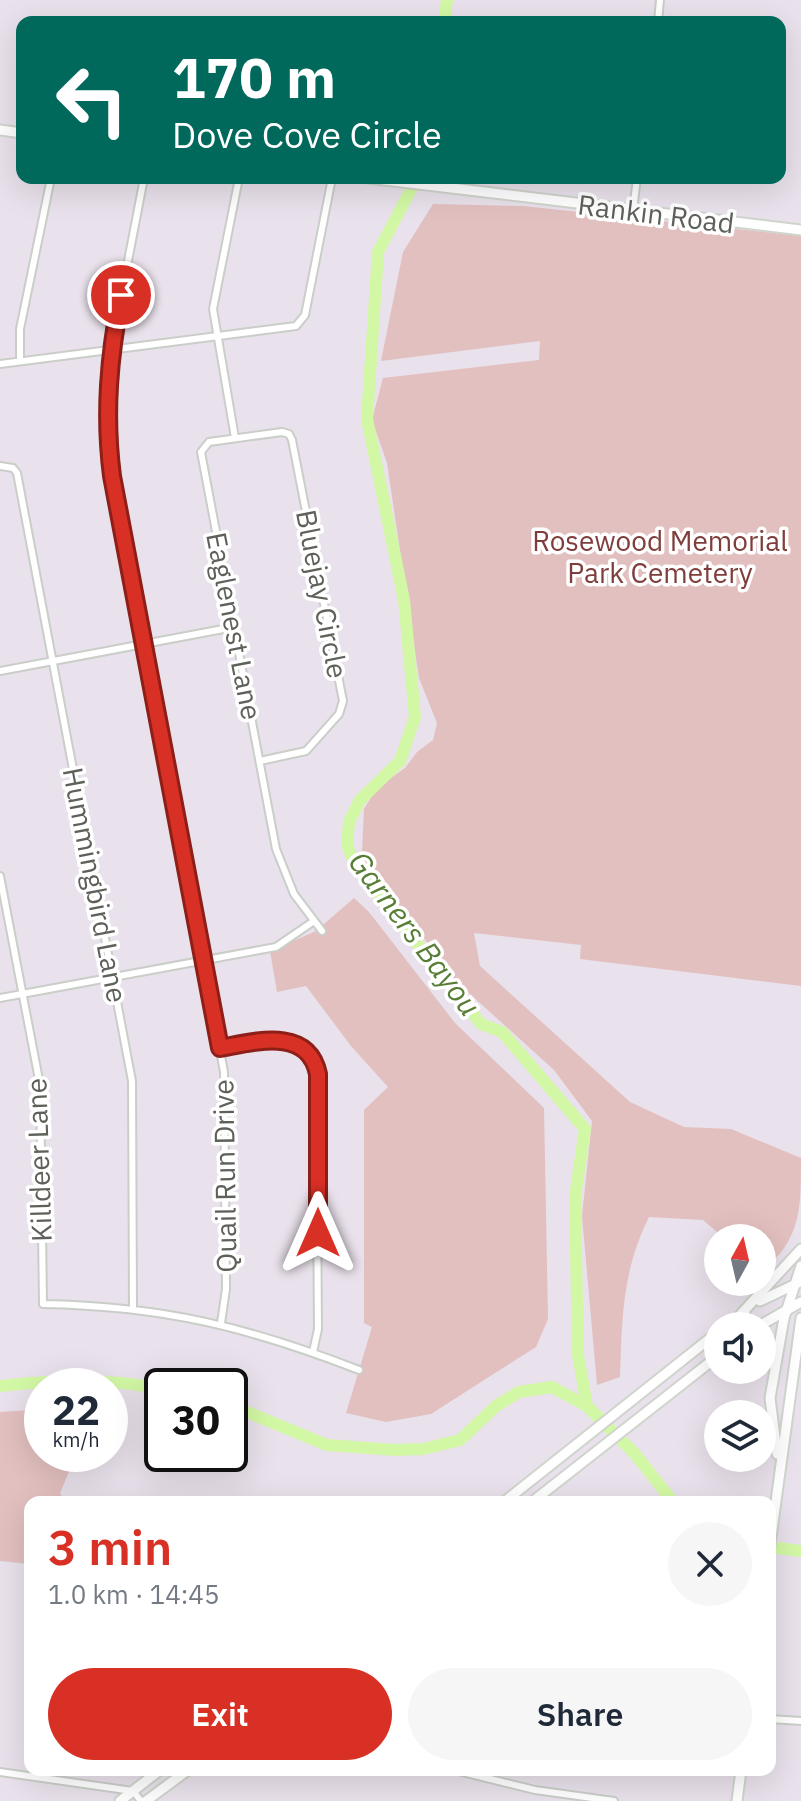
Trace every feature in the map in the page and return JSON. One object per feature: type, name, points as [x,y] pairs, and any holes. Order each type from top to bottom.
[{"type":"main road","name":"Rankin Road","points":[[419,184],[801,230]]},
{"type":"main road","points":[[743,1312],[801,1249]]},
{"type":"main road","points":[[776,1365],[788,1306],[798,1283],[801,1266]]},
{"type":"main road","points":[[745,1312],[798,1283]]},
{"type":"main road","points":[[776,1314],[801,1302]]},
{"type":"main road","points":[[776,1498],[801,1318]]},
{"type":"main road","points":[[512,1496],[704,1343]]},
{"type":"main road","points":[[539,1496],[704,1367]]},
{"type":"main road","points":[[772,1384],[770,1398],[779,1476]]},
{"type":"main road","points":[[120,1801],[152,1776]]},
{"type":"main road","points":[[144,1801],[179,1776]]},
{"type":"main road","points":[[737,1801],[740,1776]]},
{"type":"street","points":[[20,361],[20,329],[50,184]]},
{"type":"street","name":"Quail Run Drive","points":[[143,184],[111,349],[107,439],[220,1048],[227,1121],[226,1289],[221,1323]]},
{"type":"street","points":[[235,438],[216,336],[215,296],[238,184]]},
{"type":"street","points":[[0,364],[302,322],[331,184]]},
{"type":"street","points":[[632,211],[636,184]]},
{"type":"street","name":"Bluejay Circle","points":[[235,438],[282,432],[289,434],[292,440],[343,701],[339,714],[306,751],[260,761]]},
{"type":"street","name":"Eaglenest Lane","points":[[235,438],[209,442],[201,452],[280,864],[294,894],[322,931]]},
{"type":"street","name":"Hummingbird Lane","points":[[0,466],[13,468],[17,473],[113,976],[134,1109],[133,1307]]},
{"type":"street","points":[[0,671],[234,627]]},
{"type":"street","name":"Killdeer Lane","points":[[0,876],[42,1113],[43,1304],[133,1307]]},
{"type":"street","points":[[0,998],[276,947],[314,921]]},
{"type":"street","points":[[220,1048],[285,1040],[307,1052],[316,1066],[318,1329],[313,1352]]},
{"type":"street","points":[[133,1307],[221,1323],[359,1370]]},
{"type":"street","points":[[776,1719],[801,1721]]},
{"type":"street","points":[[0,1772],[24,1775]]},
{"type":"street","points":[[28,1776],[133,1791],[144,1801]]},
{"type":"street","points":[[478,1776],[535,1790],[614,1801]]},
{"type":"green space","name":"Rosewood Memorial Park Cemetery","points":[[433,204],[523,206],[801,236],[801,986],[580,959],[581,945],[474,933],[480,966],[630,1102],[684,1127],[731,1129],[801,1158],[796,1222],[785,1247],[776,1258],[776,1224],[708,1224],[703,1220],[649,1217],[628,1276],[620,1377],[597,1385],[582,1216],[592,1121],[554,1070],[448,974],[418,929],[369,875],[362,852],[364,809],[377,788],[405,768],[417,752],[433,740],[437,723],[419,678],[387,463],[372,420],[383,378],[539,360],[540,341],[381,361],[403,252]]},
{"type":"green space","points":[[354,898],[369,912],[455,1023],[544,1108],[548,1319],[536,1347],[431,1414],[386,1422],[346,1413],[372,1327],[364,1323],[364,1110],[388,1087],[351,1046],[306,986],[277,992],[270,951],[316,931]]},
{"type":"green space","points":[[24,1410],[24,1472],[69,1472],[60,1493],[62,1496],[24,1496],[24,1563],[0,1561],[0,1412]]},
{"type":"waterway","name":"Garners Bayou","points":[[445,16],[447,0]]},
{"type":"waterway","name":"Garners Bayou","points":[[414,184],[378,252],[367,419],[404,600],[415,717],[400,761],[360,800],[349,822],[347,845],[355,865],[481,1024],[502,1032],[585,1129],[575,1197],[578,1355],[587,1406],[635,1454],[668,1496]]},
{"type":"waterway","points":[[0,1386],[81,1381],[144,1386]]},
{"type":"waterway","points":[[248,1412],[327,1445],[395,1450],[423,1449],[460,1440],[496,1406],[519,1392],[552,1387],[587,1406]]},
{"type":"waterway","name":"Garners Bayou","points":[[776,1548],[801,1551]]},
{"type":"route","points":[[121,295],[108,375],[107,439],[220,1048],[278,1039],[297,1045],[314,1061],[318,1074],[318,1233]]}]
